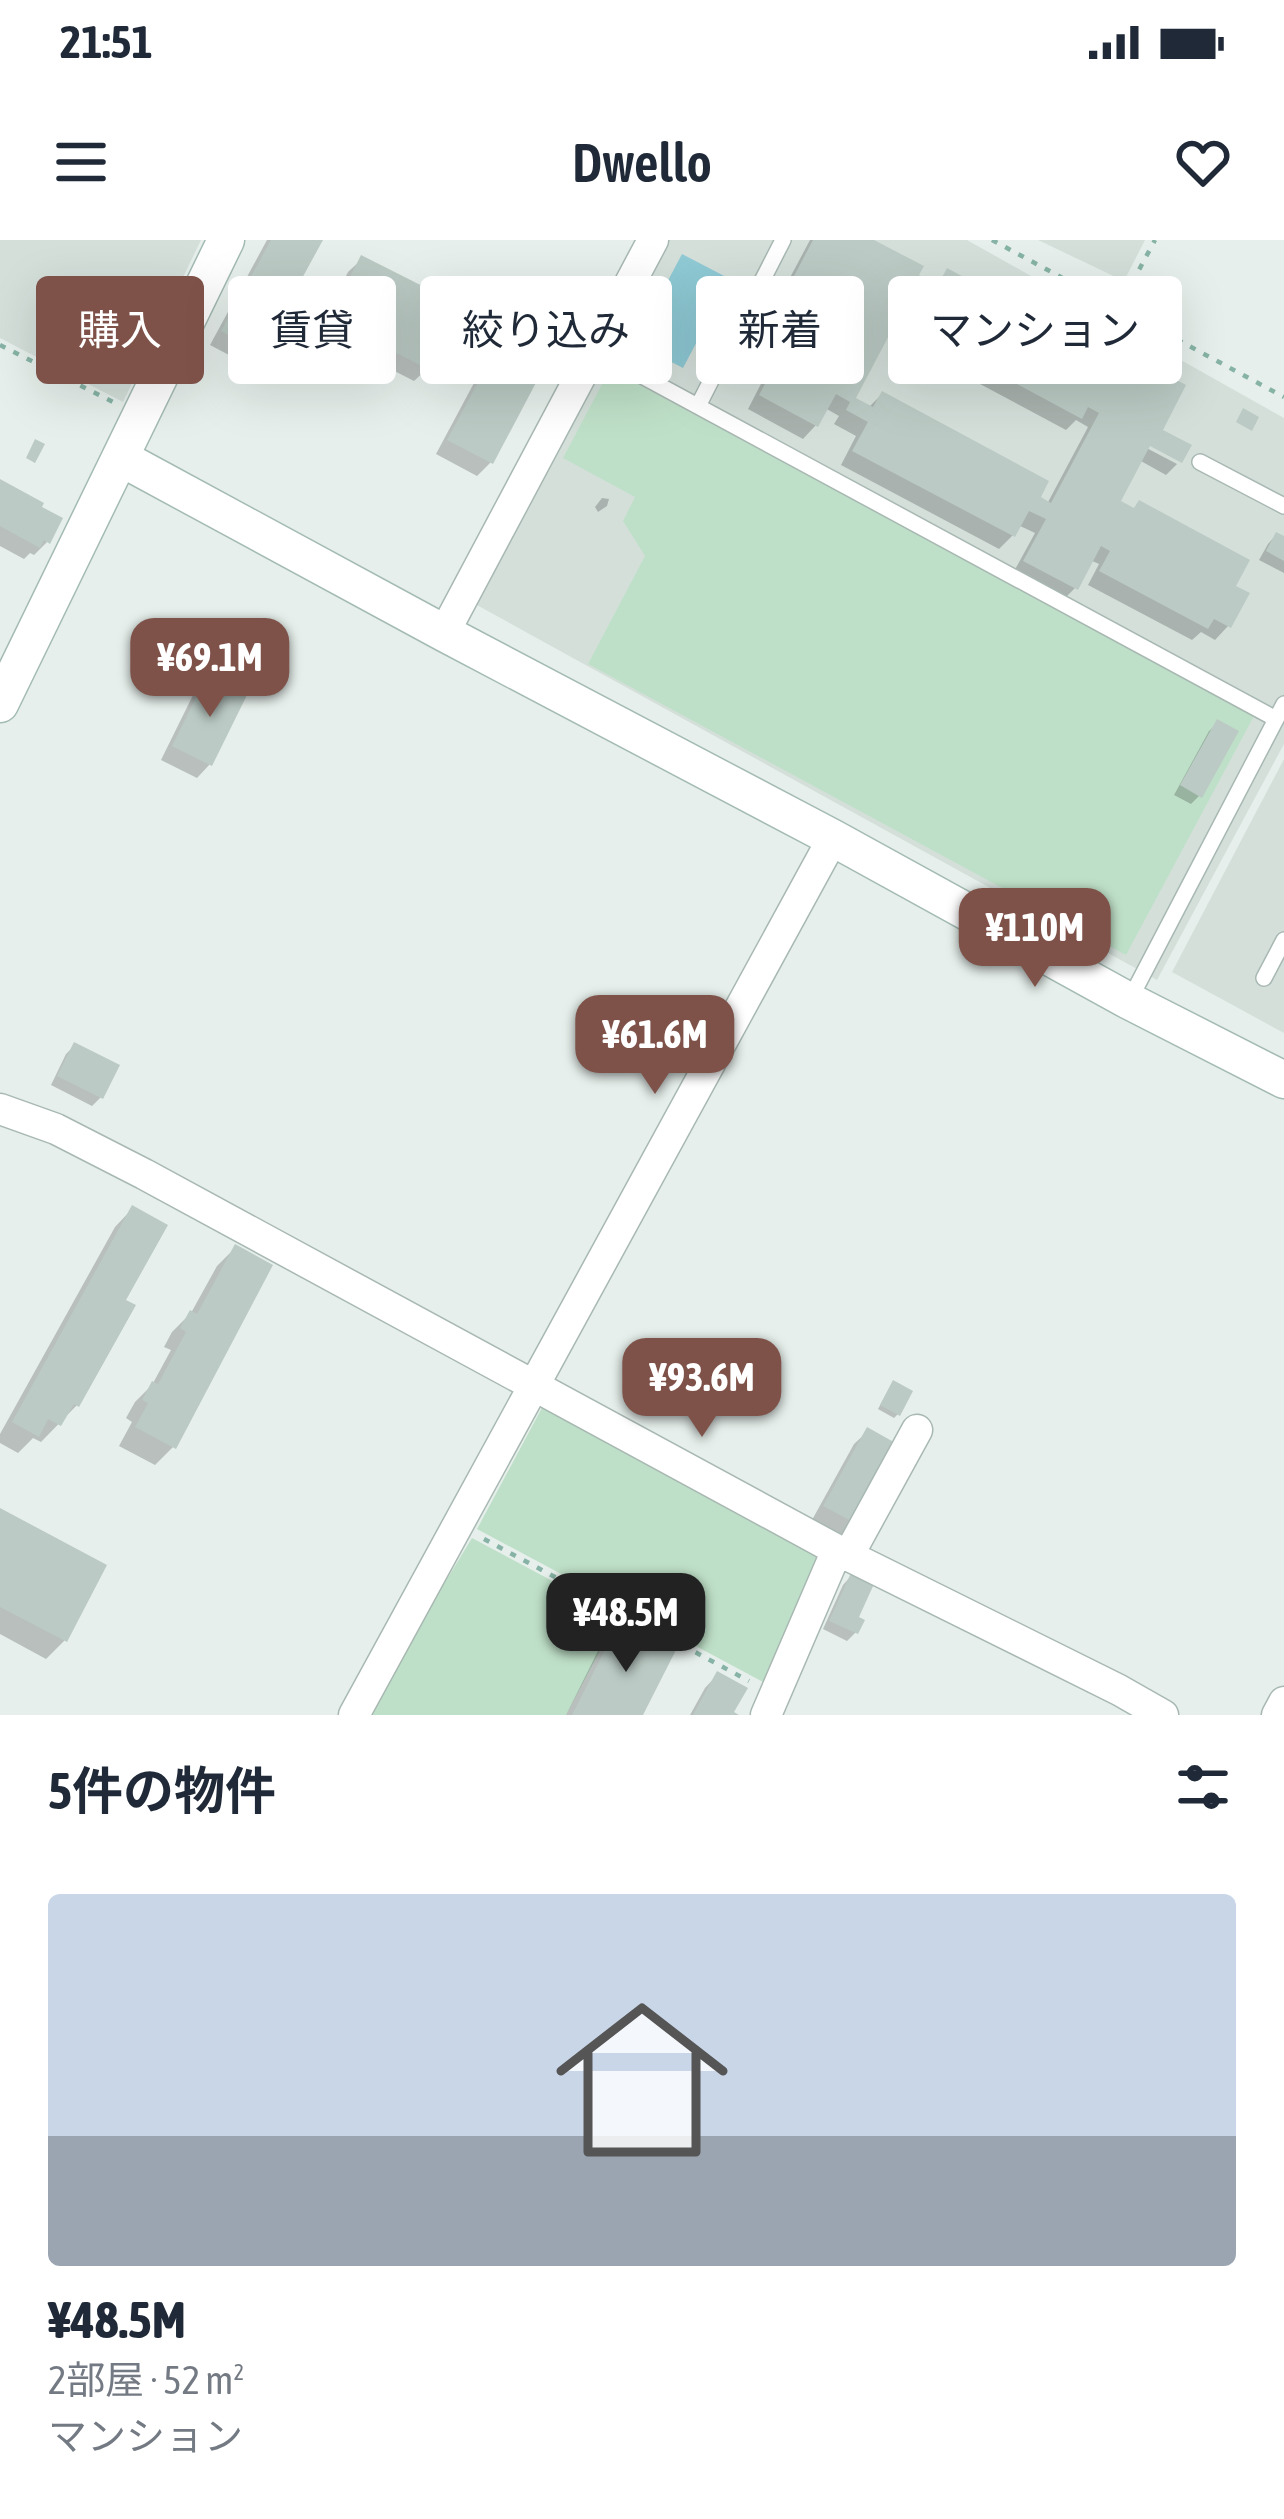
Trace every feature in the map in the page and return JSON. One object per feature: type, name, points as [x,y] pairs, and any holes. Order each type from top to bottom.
[{"type":"street","points":[[0,704],[226,240]]},
{"type":"street","points":[[633,276],[652,240]]},
{"type":"street","points":[[444,633],[576,384]]},
{"type":"street","points":[[121,458],[1129,1001],[1280,1069]]},
{"type":"street","points":[[354,1715],[833,838]]},
{"type":"street","points":[[0,1109],[56,1130],[144,1174],[843,1553],[1163,1715]]},
{"type":"street","points":[[770,1705],[843,1553],[917,1430]]},
{"type":"street","points":[[1277,1715],[1284,1702]]},
{"type":"lane","points":[[698,406],[782,240]]},
{"type":"lane","points":[[657,384],[1280,711],[1129,1001]]},
{"type":"lane","points":[[1200,462],[1284,506]]},
{"type":"lane","points":[[1264,978],[1284,940]]},
{"type":"path","points":[[992,240],[1058,276]]},
{"type":"path","points":[[1136,276],[1155,240]]},
{"type":"path","points":[[1182,343],[1284,397]]},
{"type":"path","points":[[0,345],[141,416]]},
{"type":"path","points":[[460,1526],[770,1705]]},
{"type":"shaded area","points":[[0,240],[201,240],[184,276],[36,276],[36,357],[0,338]]},
{"type":"shaded area","points":[[663,240],[967,240],[1031,276],[888,276],[888,384],[1182,384],[1182,361],[1284,418],[1284,744],[1157,980],[475,604],[589,384],[672,384],[672,276],[644,276]]},
{"type":"shaded area","points":[[1038,240],[1145,240],[1127,276],[1114,276]]},
{"type":"shaded area","points":[[88,384],[132,384],[123,402]]},
{"type":"shaded area","points":[[1284,759],[1284,1033],[1172,972]]},
{"type":"green space","points":[[602,384],[638,384],[1254,716],[1126,955],[588,664],[645,556],[623,521],[635,497],[563,458]]},
{"type":"green space","points":[[544,1404],[828,1554],[767,1684],[477,1529]]},
{"type":"green space","points":[[472,1538],[618,1616],[566,1715],[364,1715]]},
{"type":"water","points":[[682,254],[724,276],[696,276],[696,343],[683,368],[672,362],[670,276]]},
{"type":"building","points":[[271,240],[323,240],[303,276],[251,276]]},
{"type":"building","points":[[813,240],[874,240],[924,266],[919,275],[888,276],[888,337],[864,383],[864,276],[794,276]]},
{"type":"building","points":[[361,255],[420,285],[420,365],[396,353],[396,276],[350,276]]},
{"type":"building","points":[[1182,383],[1186,385],[1163,430],[1192,445],[1182,463],[1150,446],[1121,501],[1134,508],[1139,500],[1250,560],[1236,586],[1250,593],[1231,628],[1214,619],[1208,629],[1099,571],[1110,551],[1101,546],[1078,590],[1023,561],[1046,519],[1029,511],[1015,537],[852,451],[868,422],[846,410],[850,402],[836,394],[818,427],[759,395],[765,384],[863,384],[856,398],[873,407],[882,391],[1049,481],[1041,497],[1051,503],[1099,413],[1088,407],[1082,419],[1017,384]]},
{"type":"building","points":[[477,384],[535,384],[493,464],[447,440]]},
{"type":"building","points":[[1243,408],[1259,417],[1252,431],[1236,422]]},
{"type":"building","points":[[35,439],[45,444],[35,463],[26,458]]},
{"type":"building","points":[[0,479],[63,518],[50,544],[44,540],[40,548],[0,526]]},
{"type":"building","points":[[1276,532],[1284,536],[1284,561],[1266,551]]},
{"type":"building","points":[[208,674],[248,693],[212,766],[172,746]]},
{"type":"building","points":[[1217,719],[1239,731],[1202,798],[1180,785]]},
{"type":"building","points":[[74,1042],[120,1065],[103,1099],[57,1076]]},
{"type":"building","points":[[132,1205],[168,1225],[126,1300],[136,1305],[79,1407],[74,1404],[61,1426],[48,1419],[39,1437],[12,1422]]},
{"type":"building","points":[[235,1244],[273,1265],[176,1449],[135,1427],[148,1403],[142,1400],[152,1381],[158,1384],[186,1332],[180,1328],[190,1310],[197,1314]]},
{"type":"building","points":[[893,1380],[913,1391],[900,1416],[880,1405]]},
{"type":"building","points":[[867,1427],[899,1445],[855,1523],[823,1506]]},
{"type":"building","points":[[0,1508],[107,1565],[67,1642],[0,1607]]},
{"type":"building","points":[[851,1573],[874,1584],[859,1617],[865,1620],[858,1634],[829,1621]]},
{"type":"building","points":[[619,1622],[676,1650],[643,1715],[572,1715]]},
{"type":"building","points":[[717,1671],[748,1688],[734,1712],[739,1715],[693,1715]]}]
